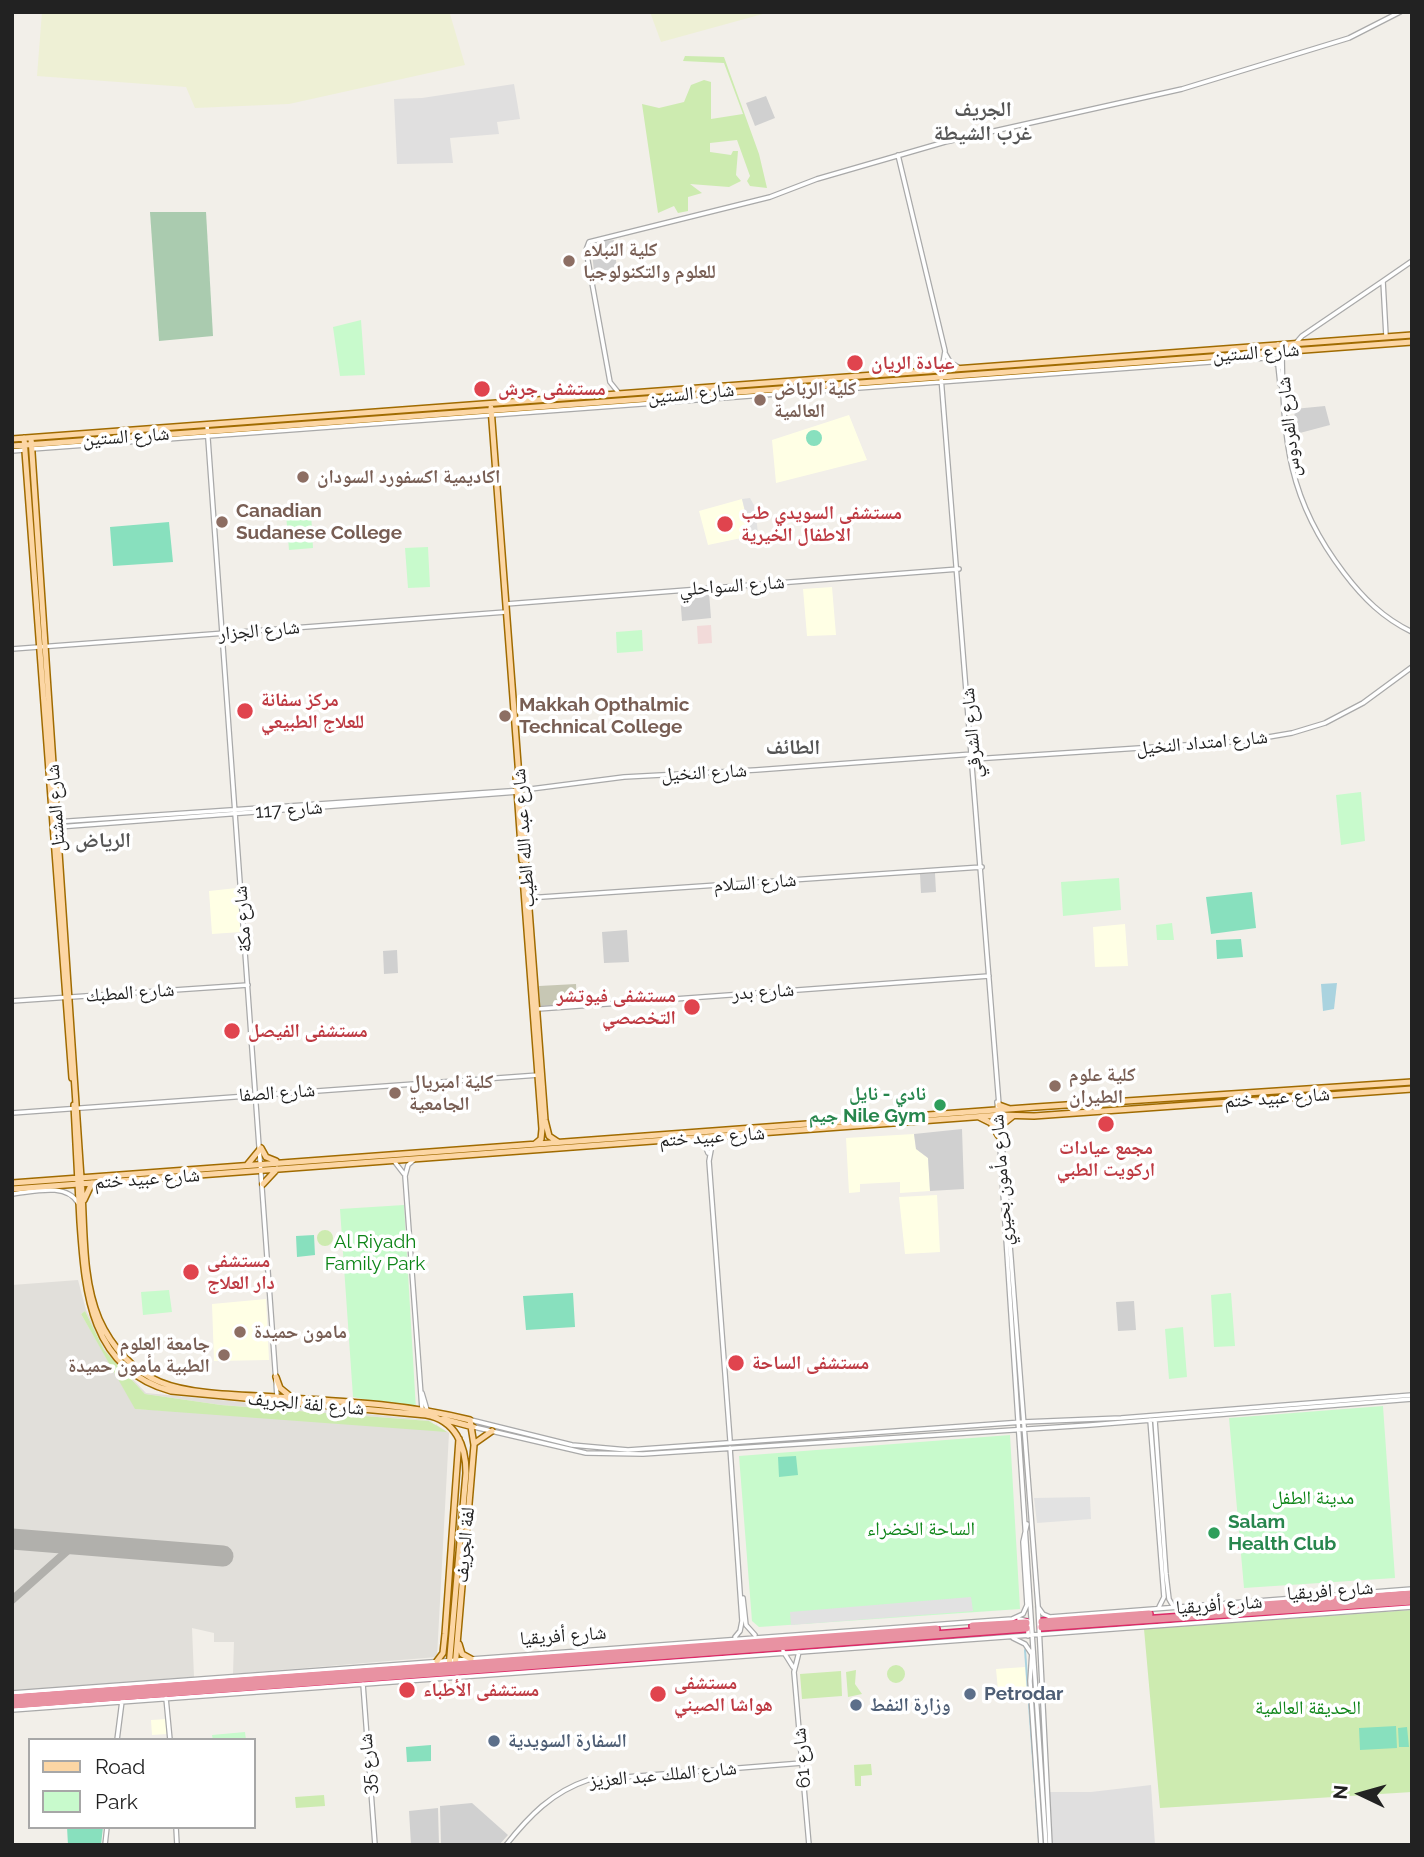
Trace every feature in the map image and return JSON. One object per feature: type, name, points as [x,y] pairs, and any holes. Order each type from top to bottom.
[{"type":"highway","name":"شارع افريقيا","points":[[1034,1630],[1412,1592]]},
{"type":"highway","points":[[1310,1602],[1338,1594]]},
{"type":"highway","name":"شارع افريقيا","points":[[904,1634],[1034,1630],[1412,1601]]},
{"type":"highway","points":[[800,1634],[812,1638]]},
{"type":"highway","name":"شارع أفريقيا","points":[[610,1656],[668,1646],[904,1634]]},
{"type":"highway","name":"شارع أفريقيا","points":[[12,1696],[904,1634]]},
{"type":"highway","name":"شارع أفريقيا","points":[[12,1707],[299,1683],[452,1666]]},
{"type":"highway","points":[[291,1689],[299,1683]]},
{"type":"main road","name":"شارع الستين","points":[[208,431],[353,417],[581,405],[1206,360],[1281,349],[1295,343],[1412,335]]},
{"type":"main road","name":"شارع الستين","points":[[12,448],[118,435],[289,428],[353,417],[425,418],[604,394],[944,377],[964,369],[1412,342]]},
{"type":"main road","name":"شارع عبد الله الطيب","points":[[490,409],[505,612]]},
{"type":"main road","name":"شارع عبد الله الطيب","points":[[490,409],[540,1075],[542,1135],[535,1144]]},
{"type":"main road","name":"شارع الستين","points":[[12,439],[28,444]]},
{"type":"main road","name":"شارع المشتل","points":[[28,444],[79,1181]]},
{"type":"main road","name":"شارع عبد الله الطيب","points":[[540,1075],[547,1129],[549,1136],[558,1142]]},
{"type":"main road","name":"شارع عبيد ختم","points":[[1014,1112],[1412,1082]]},
{"type":"main road","name":"شارع عبيد ختم","points":[[485,1151],[558,1142],[998,1111],[1412,1088]]},
{"type":"main road","name":"شارع عبيد ختم","points":[[12,1191],[79,1181],[979,1117],[998,1111]]},
{"type":"main road","points":[[1000,1134],[1003,1124],[1014,1112]]},
{"type":"main road","points":[[979,1117],[991,1123],[1000,1134]]},
{"type":"main road","points":[[247,1165],[261,1148],[266,1157],[277,1165],[263,1184]]},
{"type":"main road","name":"شارع عبيد ختم","points":[[277,1165],[394,1160],[476,1151]]},
{"type":"main road","name":"شارع عبيد ختم","points":[[92,1180],[247,1165],[262,1167]]},
{"type":"main road","points":[[62,1179],[79,1166],[92,1180],[81,1206]]},
{"type":"main road","name":"شارع عبيد ختم","points":[[12,1183],[62,1179],[79,1181]]},
{"type":"main road","name":"شارع لفة الجريف","points":[[79,1181],[86,1273],[97,1328],[115,1355],[136,1375],[171,1391],[277,1399],[472,1423]]},
{"type":"main road","name":"شارع لفة الجريف","points":[[86,1273],[99,1318],[114,1344],[135,1367],[159,1382],[277,1399],[293,1398],[425,1410],[472,1423]]},
{"type":"main road","points":[[267,1396],[276,1379]]},
{"type":"main road","points":[[276,1379],[284,1392],[293,1398]]},
{"type":"main road","points":[[437,1417],[452,1427],[466,1455],[452,1666]]},
{"type":"main road","name":"لفة الجريف","points":[[452,1666],[457,1639],[474,1445],[472,1423]]},
{"type":"main road","points":[[474,1445],[479,1438],[492,1432]]},
{"type":"main road","points":[[436,1661],[443,1653],[446,1626],[459,1439]]},
{"type":"main road","points":[[457,1639],[462,1654],[471,1660]]},
{"type":"street","points":[[604,394],[608,391],[610,382],[586,250],[589,242],[770,197],[898,155],[1041,119],[1124,104],[1182,89],[1349,38],[1400,12]]},
{"type":"street","name":"شارع الشرقي","points":[[898,155],[944,351],[944,391],[998,1097]]},
{"type":"street","points":[[1295,343],[1412,261]]},
{"type":"street","points":[[1383,281],[1386,336]]},
{"type":"street","points":[[581,405],[933,383],[944,377],[954,381],[1206,360],[1266,358],[1281,349],[1282,390]]},
{"type":"street","name":"شارع الفردوس","points":[[1281,349],[1292,468],[1301,504],[1316,535],[1364,599],[1394,623],[1412,632]]},
{"type":"street","points":[[944,351],[953,364],[964,369]]},
{"type":"street","points":[[1266,358],[1278,365],[1285,404]]},
{"type":"street","points":[[933,383],[944,391],[954,381]]},
{"type":"street","points":[[610,382],[620,393]]},
{"type":"street","points":[[289,428],[425,418]]},
{"type":"street","points":[[28,444],[208,431]]},
{"type":"street","name":"شارع مكة","points":[[208,431],[277,1399]]},
{"type":"street","name":"شارع السواحلي","points":[[506,604],[959,569]]},
{"type":"street","name":"شارع الجزار","points":[[12,649],[505,612]]},
{"type":"street","points":[[223,643],[236,633]]},
{"type":"street","name":"شارع امتداد النخيل","points":[[973,756],[1245,741],[1292,733],[1334,719],[1363,704],[1412,667]]},
{"type":"street","name":"شارع النخيل","points":[[519,790],[624,778],[973,756]]},
{"type":"street","name":"شارع 117","points":[[55,825],[519,790]]},
{"type":"street","name":"شارع السلام","points":[[526,898],[982,867]]},
{"type":"street","name":"شارع بدر","points":[[535,1009],[989,976]]},
{"type":"street","name":"شارع المطبك","points":[[12,1001],[248,985]]},
{"type":"street","name":"شارع الصفا","points":[[12,1113],[540,1075]]},
{"type":"street","name":"شارع مأمون بحيري","points":[[998,1097],[1021,1422],[1038,1606],[1032,1655],[1038,1686]]},
{"type":"street","points":[[709,1155],[713,1143],[721,1136]]},
{"type":"street","points":[[694,1138],[704,1143],[709,1155],[741,1593],[742,1625],[733,1638]]},
{"type":"street","points":[[417,1158],[408,1165],[405,1176],[421,1391],[425,1410]]},
{"type":"street","points":[[394,1160],[405,1176]]},
{"type":"street","name":"شارع عبيد ختم","points":[[12,1191],[63,1191],[72,1195],[81,1206]]},
{"type":"street","points":[[643,1452],[730,1441],[1121,1418],[1412,1397]]},
{"type":"street","points":[[472,1423],[492,1432],[586,1450],[643,1452],[1152,1419],[1412,1397]]},
{"type":"street","points":[[1152,1419],[1169,1599],[1175,1606]]},
{"type":"street","points":[[1152,1419],[1164,1597],[1158,1608]]},
{"type":"street","points":[[472,1423],[586,1450]]},
{"type":"street","name":"شارع مأمون بحيري","points":[[1022,1428],[1034,1630],[1039,1664],[1046,1845]]},
{"type":"street","points":[[731,1460],[743,1447]]},
{"type":"street","points":[[1012,1619],[1023,1614],[1027,1605],[1023,1539],[1027,1524]]},
{"type":"street","name":"شارع أفريقيا","points":[[1038,1606],[1042,1614],[1050,1617],[1338,1594],[1412,1592]]},
{"type":"street","points":[[741,1593],[748,1629],[761,1636]]},
{"type":"street","name":"شارع أفريقيا","points":[[317,1673],[436,1661],[452,1666],[471,1660],[539,1661],[799,1652],[1011,1638],[1034,1630],[1049,1633],[1412,1607]]},
{"type":"street","points":[[1012,1619],[1027,1620],[1034,1630]]},
{"type":"street","name":"شارع أفريقيا","points":[[74,1702],[363,1684],[733,1638],[1012,1619]]},
{"type":"street","points":[[1039,1664],[1042,1639],[1049,1633]]},
{"type":"street","points":[[1011,1638],[1023,1643],[1032,1655],[1030,1681],[1046,1845]]},
{"type":"street","points":[[783,1651],[794,1672]]},
{"type":"street","points":[[794,1672],[799,1652]]},
{"type":"street","name":"شارع 61","points":[[794,1672],[808,1845]]},
{"type":"street","name":"شارع 35","points":[[363,1684],[374,1845]]},
{"type":"street","points":[[166,1698],[170,1738]]},
{"type":"street","points":[[117,1738],[122,1701]]},
{"type":"street","name":"شارع الملك عبد العزيز","points":[[506,1845],[542,1805],[562,1791],[588,1780],[802,1763]]},
{"type":"shaded area","points":[[42,12],[453,12],[450,14],[465,65],[289,104],[195,108],[186,87],[37,76]]},
{"type":"shaded area","points":[[650,12],[770,12],[661,42]]},
{"type":"shaded area","points":[[514,84],[520,119],[497,122],[499,134],[450,138],[453,163],[397,164],[394,99],[422,98]]},
{"type":"shaded area","points":[[766,96],[775,118],[755,126],[746,103]]},
{"type":"shaded area","points":[[150,212],[206,212],[213,336],[159,341]]},
{"type":"shaded area","points":[[614,240],[617,270],[594,272],[591,242]]},
{"type":"shaded area","points":[[1325,406],[1330,425],[1296,434],[1294,409]]},
{"type":"shaded area","points":[[849,415],[867,460],[776,483],[772,440]]},
{"type":"shaded area","points":[[750,498],[755,507],[758,534],[751,536],[742,499]]},
{"type":"shaded area","name":"مستشفى السويدي طب الاطفال الخيرية","points":[[742,499],[751,536],[708,545],[699,511]]},
{"type":"shaded area","points":[[832,587],[836,635],[807,636],[803,589]]},
{"type":"shaded area","points":[[709,592],[711,618],[682,621],[680,595]]},
{"type":"shaded area","points":[[711,625],[712,643],[698,644],[697,626]]},
{"type":"shaded area","points":[[935,873],[936,892],[921,893],[920,874]]},
{"type":"shaded area","points":[[237,888],[241,932],[212,934],[209,891]]},
{"type":"shaded area","points":[[1125,924],[1128,966],[1095,967],[1093,927]]},
{"type":"shaded area","points":[[627,930],[629,962],[604,963],[602,932]]},
{"type":"shaded area","points":[[397,950],[398,973],[384,974],[383,951]]},
{"type":"shaded area","points":[[576,984],[577,1004],[540,1006],[539,986]]},
{"type":"shaded area","points":[[962,1129],[964,1189],[930,1191],[928,1158],[916,1149],[914,1134]]},
{"type":"shaded area","points":[[914,1134],[916,1149],[928,1158],[930,1191],[900,1193],[900,1182],[860,1184],[860,1192],[849,1193],[846,1138]]},
{"type":"shaded area","points":[[937,1195],[940,1252],[905,1254],[899,1197]]},
{"type":"shaded area","points":[[78,1280],[86,1310],[105,1350],[146,1393],[429,1420],[434,1423],[221,1405],[145,1394],[104,1350],[85,1311],[81,1314],[136,1409],[437,1425],[449,1433],[437,1657],[233,1674],[234,1642],[214,1642],[214,1633],[192,1628],[194,1677],[12,1691],[12,1285]]},
{"type":"shaded area","name":"مامون حميدة","points":[[266,1299],[269,1360],[214,1361],[212,1304]]},
{"type":"shaded area","points":[[1134,1301],[1136,1330],[1118,1331],[1116,1302]]},
{"type":"shaded area","points":[[1090,1497],[1091,1519],[1037,1523],[1034,1498]]},
{"type":"shaded area","points":[[971,1597],[973,1611],[791,1625],[790,1612]]},
{"type":"shaded area","points":[[1025,1667],[1027,1699],[999,1701],[996,1669]]},
{"type":"shaded area","points":[[167,1719],[168,1734],[152,1735],[151,1720]]},
{"type":"shaded area","points":[[1151,1785],[1155,1845],[1050,1845],[1046,1792],[1091,1792]]},
{"type":"shaded area","points":[[472,1803],[508,1835],[499,1845],[441,1845],[440,1806]]},
{"type":"shaded area","points":[[438,1808],[439,1845],[411,1845],[409,1811]]},
{"type":"green space","points":[[685,56],[724,57],[759,154],[767,188],[750,186],[747,181],[750,176],[737,140],[710,143],[710,152],[731,155],[733,151],[738,151],[736,175],[741,181],[729,187],[690,184],[702,193],[688,197],[688,211],[678,213],[674,206],[658,213],[642,104],[659,108],[684,102],[691,85],[704,80],[711,82],[711,119],[743,114],[724,63],[683,61]]},
{"type":"green space","points":[[361,320],[365,375],[340,376],[333,327]]},
{"type":"green space","points":[[814,430],[822,438],[814,446],[806,438]]},
{"type":"green space","points":[[311,512],[313,548],[289,550],[286,514]]},
{"type":"green space","points":[[169,522],[173,562],[113,566],[110,527]]},
{"type":"green space","points":[[428,547],[430,587],[408,588],[405,548]]},
{"type":"green space","points":[[642,630],[643,651],[617,653],[616,632]]},
{"type":"green space","points":[[1361,792],[1365,841],[1341,845],[1336,795]]},
{"type":"green space","points":[[1119,878],[1121,910],[1063,916],[1061,882]]},
{"type":"green space","points":[[1252,892],[1256,928],[1211,934],[1206,897]]},
{"type":"green space","points":[[1172,923],[1174,940],[1157,940],[1156,925]]},
{"type":"green space","points":[[1241,939],[1243,957],[1217,959],[1216,940]]},
{"type":"green space","name":"Al Riyadh Family Park","points":[[404,1205],[416,1410],[353,1397],[340,1209]]},
{"type":"green space","points":[[325,1230],[331,1232],[331,1244],[325,1246],[319,1244],[317,1238],[319,1232]]},
{"type":"green space","points":[[314,1235],[315,1255],[297,1257],[296,1236]]},
{"type":"green space","points":[[169,1290],[172,1312],[143,1315],[141,1292]]},
{"type":"green space","points":[[573,1293],[575,1327],[526,1330],[523,1296]]},
{"type":"green space","points":[[1231,1293],[1235,1346],[1214,1347],[1211,1295]]},
{"type":"green space","points":[[85,1311],[104,1350],[145,1394],[221,1405],[429,1421],[447,1432],[135,1409],[81,1314]]},
{"type":"green space","points":[[1183,1327],[1187,1377],[1169,1379],[1165,1329]]},
{"type":"green space","name":"مدينة الطفل","points":[[1383,1406],[1395,1578],[1244,1588],[1229,1418]]},
{"type":"green space","name":"الساحة الخضراء","points":[[1010,1435],[1020,1609],[759,1627],[752,1621],[739,1456]]},
{"type":"green space","points":[[796,1456],[798,1475],[779,1477],[778,1457]]},
{"type":"green space","name":"الحديقة العالمية","points":[[1412,1610],[1412,1792],[1160,1808],[1144,1629]]},
{"type":"green space","points":[[892,1665],[900,1665],[905,1674],[903,1681],[892,1683],[887,1678],[887,1670]]},
{"type":"green space","points":[[856,1670],[855,1684],[862,1694],[848,1697],[846,1672]]},
{"type":"green space","points":[[841,1671],[842,1696],[802,1699],[800,1674]]},
{"type":"green space","points":[[1396,1726],[1397,1748],[1360,1750],[1359,1728]]},
{"type":"green space","points":[[1407,1727],[1409,1747],[1399,1747],[1398,1728]]},
{"type":"green space","points":[[245,1732],[246,1738],[213,1738],[212,1735]]},
{"type":"green space","points":[[431,1745],[431,1761],[407,1762],[406,1747]]},
{"type":"green space","points":[[871,1764],[872,1775],[861,1776],[861,1786],[855,1786],[854,1765]]},
{"type":"green space","points":[[324,1795],[325,1806],[296,1808],[295,1797]]},
{"type":"green space","points":[[67,1829],[103,1829],[101,1845],[68,1845]]},
{"type":"water","points":[[1337,983],[1334,1009],[1323,1011],[1321,984]]},
{"type":"waterway","points":[[1025,1650],[1039,1840]]},
{"type":"taxiway","points":[[12,1600],[75,1544]]},
{"type":"runway","points":[[12,1539],[223,1556]]},
{"type":"place","name":"كلية النبلاء للعلوم والتكنولوجيا","points":[[569,261]]},
{"type":"place","name":"عيادة الريان","points":[[855,363]]},
{"type":"place","name":"مستشفى جرش","points":[[482,389]]},
{"type":"place","name":"كلية الرباض العالمية","points":[[760,400]]},
{"type":"place","name":"اكاديمية اكسفورد السودان","points":[[303,477]]},
{"type":"place","name":"Canadian Sudanese College","points":[[222,522]]},
{"type":"place","name":"مستشفى السويدي طب الاطفال الخيرية","points":[[725,524]]},
{"type":"place","name":"مركز سفانة للعلاج الطبيعي","points":[[245,711]]},
{"type":"place","name":"Makkah Opthalmic Technical College","points":[[505,716]]},
{"type":"place","name":"مستشفى فيوتشر التخصصي","points":[[692,1007]]},
{"type":"place","name":"مستشفى الفيصل","points":[[232,1031]]},
{"type":"place","name":"كلية علوم الطيران","points":[[1055,1086]]},
{"type":"place","name":"كلية امبريال الجامعية","points":[[395,1093]]},
{"type":"place","name":"نادي - نايل جيم Nile Gym","points":[[940,1105]]},
{"type":"place","name":"مجمع عيادات اركويت الطبي","points":[[1106,1124]]},
{"type":"place","name":"مستشفى دار العلاج","points":[[191,1272]]},
{"type":"place","name":"مامون حميدة","points":[[240,1332]]},
{"type":"place","name":"جامعة العلوم الطبية مأمون حميدة","points":[[224,1355]]},
{"type":"place","name":"مستشفى الساحة","points":[[736,1363]]},
{"type":"place","name":"Salam Health Club","points":[[1214,1533]]},
{"type":"place","name":"مستشفی الأطباء","points":[[407,1690]]},
{"type":"place","name":"مستشفى هواشا الصيني","points":[[658,1694]]},
{"type":"place","name":"Petrodar","points":[[970,1694]]},
{"type":"place","name":"وزارة النفط","points":[[856,1705]]},
{"type":"place","name":"السفارة السويدية","points":[[494,1741]]},
{"type":"district","name":"الجريف غرب الشيطة","points":[[983,122]]},
{"type":"district","name":"الطائف","points":[[793,748]]},
{"type":"district","name":"الرياض","points":[[103,841]]}]
